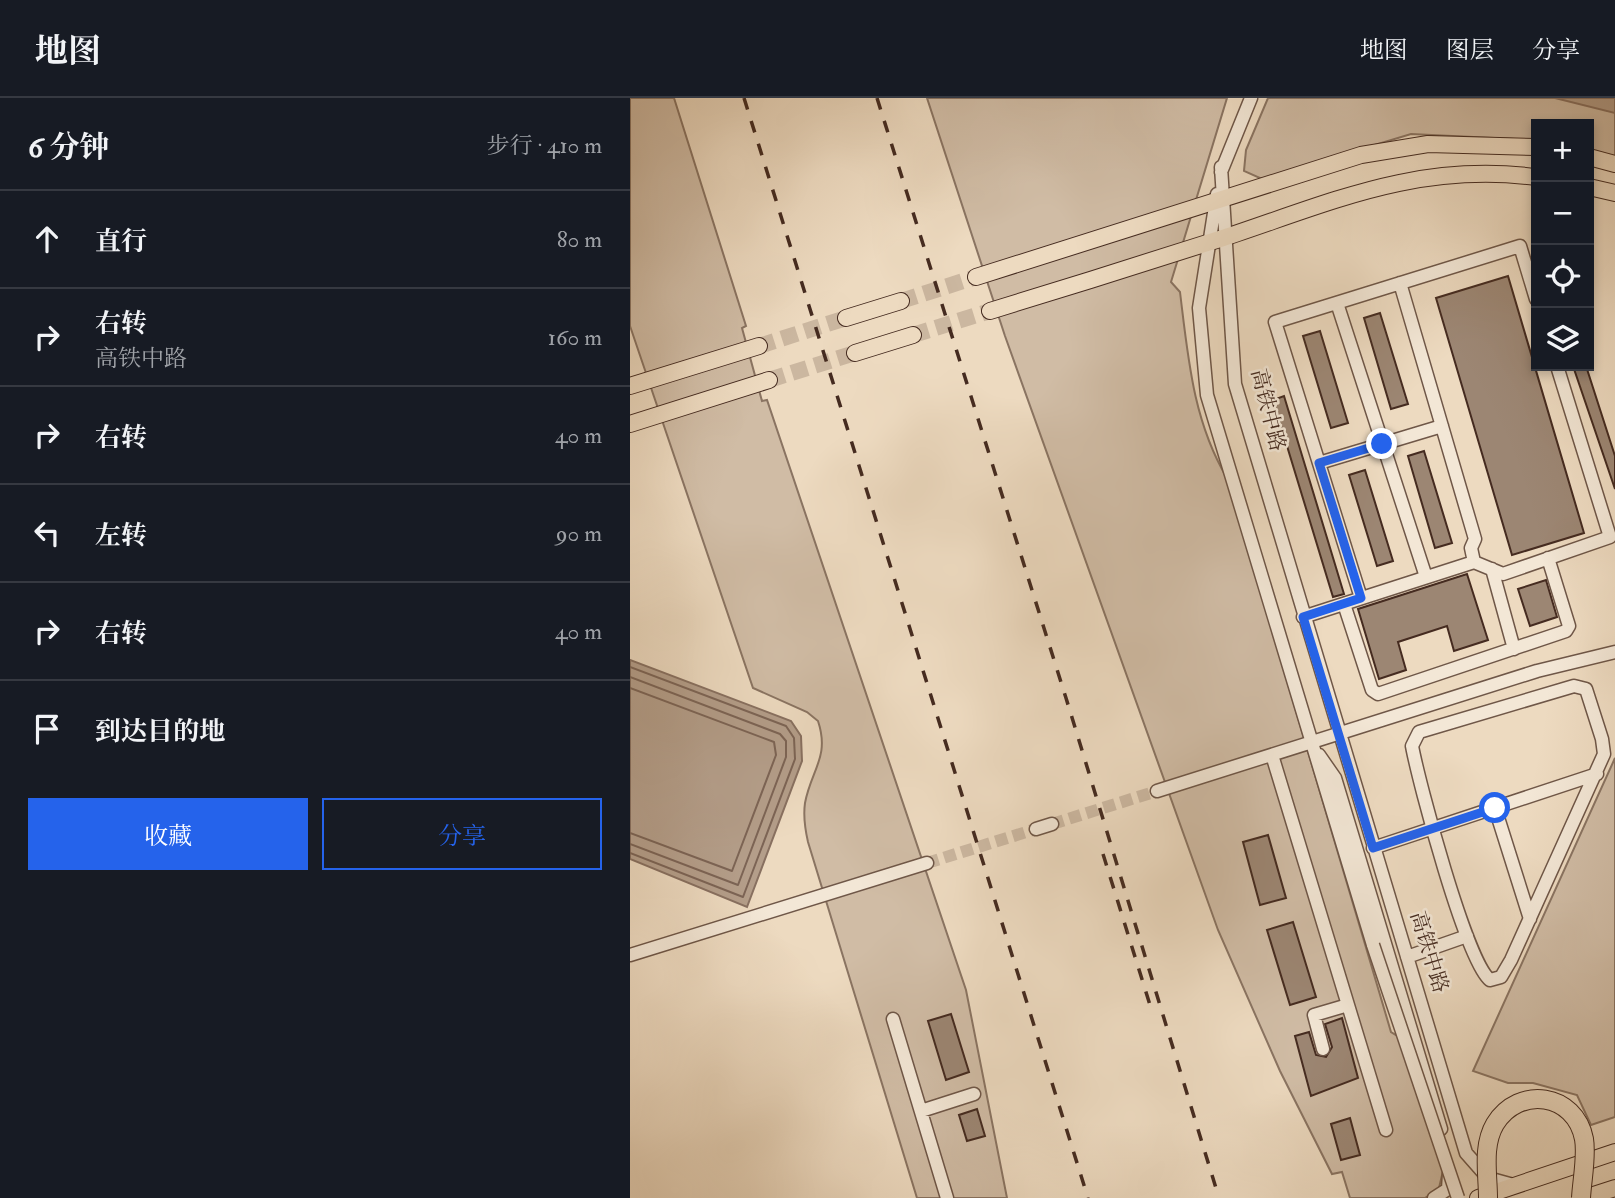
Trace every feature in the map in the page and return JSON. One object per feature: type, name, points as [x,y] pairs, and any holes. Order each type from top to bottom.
[{"type":"highway","points":[[1488,1198],[1487,1149],[1494,1126],[1507,1108],[1531,1097],[1555,1102],[1574,1118],[1584,1139],[1583,1198]]},
{"type":"main road","points":[[976,277],[1360,155],[1428,144],[1531,148]]},
{"type":"main road","points":[[1594,158],[1615,164]]},
{"type":"main road","points":[[990,311],[1362,191],[1428,175],[1510,174],[1531,176]]},
{"type":"main road","points":[[1594,188],[1615,193]]},
{"type":"main road","points":[[846,318],[901,301]]},
{"type":"main road","points":[[855,354],[913,335]]},
{"type":"main road","points":[[630,386],[759,346]]},
{"type":"main road","points":[[630,424],[769,380]]},
{"type":"main road","points":[[1478,1198],[1615,1152]]},
{"type":"main road","points":[[1583,1198],[1615,1188]]},
{"type":"street","name":"高铁中路","points":[[1251,98],[1221,167],[1220,199],[1226,237],[1235,384],[1466,1153],[1488,1178],[1517,1186]]},
{"type":"street","name":"高铁中路","points":[[1220,199],[1199,308],[1207,396],[1373,945],[1458,1198]]},
{"type":"street","points":[[1361,598],[1275,322],[1520,246],[1531,282]]},
{"type":"street","points":[[1400,283],[1475,539],[1471,548],[1474,562]]},
{"type":"street","points":[[1337,303],[1426,577]]},
{"type":"street","points":[[1303,617],[1474,562],[1503,574],[1611,537],[1559,371]]},
{"type":"street","points":[[1319,463],[1442,426]]},
{"type":"street","points":[[1344,604],[1372,690],[1378,694],[1566,631],[1569,626],[1548,558]]},
{"type":"street","points":[[1492,569],[1514,649]]},
{"type":"street","points":[[1157,791],[1537,671],[1615,652]]},
{"type":"street","points":[[1573,686],[1586,690],[1602,738],[1604,754],[1597,774],[1501,977],[1490,980],[1483,974],[1467,936],[1434,828],[1412,746],[1419,732],[1573,686]]},
{"type":"street","name":"高铁中路","points":[[1311,743],[1335,778],[1451,1161],[1448,1189],[1434,1198]]},
{"type":"street","points":[[1272,755],[1386,1130]]},
{"type":"street","points":[[1373,848],[1597,774]]},
{"type":"street","points":[[1495,808],[1530,919]]},
{"type":"street","points":[[1035,829],[1052,824]]},
{"type":"street","points":[[630,954],[927,863]]},
{"type":"street","points":[[1407,957],[1467,936]]},
{"type":"street","points":[[1323,1049],[1314,1015],[1348,1006]]},
{"type":"street","points":[[893,1019],[947,1198]]},
{"type":"street","points":[[921,1111],[974,1094]]},
{"type":"shaded area","points":[[630,98],[674,98],[746,326],[742,328],[762,401],[767,400],[966,990],[1007,1198],[917,1198],[807,837],[805,803],[822,744],[818,721],[807,712],[753,688],[630,326]]},
{"type":"shaded area","points":[[927,98],[1227,98],[1171,282],[1180,292],[1189,364],[1206,434],[1227,478],[1391,1032],[1399,1037],[1443,1171],[1439,1188],[1425,1198],[1350,1198],[1342,1172],[1332,1174],[1280,1071],[1218,930],[1005,336]]},
{"type":"shaded area","points":[[1268,98],[1615,98],[1615,156],[1594,151],[1594,119],[1531,119],[1531,140],[1411,134],[1262,179],[1244,171],[1246,150]]},
{"type":"shaded area","points":[[1615,758],[1615,1117],[1591,1125],[1577,1095],[1533,1083],[1508,1083],[1473,1071]]},
{"type":"water","points":[[1555,98],[1615,98],[1615,113]]},
{"type":"water","points":[[630,660],[791,721],[801,736],[802,761],[747,907],[630,859]]},
{"type":"building","points":[[1508,276],[1531,354],[1531,371],[1536,371],[1584,533],[1512,555],[1436,298]]},
{"type":"building","points":[[1380,313],[1408,404],[1391,409],[1364,318]]},
{"type":"building","points":[[1320,331],[1348,423],[1331,428],[1303,336]]},
{"type":"building","points":[[1575,371],[1588,371],[1615,456],[1615,489]]},
{"type":"building","points":[[1284,396],[1344,594],[1333,597],[1273,400]]},
{"type":"building","points":[[1424,451],[1452,543],[1435,548],[1408,456]]},
{"type":"building","points":[[1365,470],[1393,561],[1377,566],[1349,475]]},
{"type":"building","points":[[1467,574],[1488,640],[1454,651],[1447,626],[1398,642],[1406,670],[1379,679],[1358,609]]},
{"type":"building","points":[[1546,580],[1557,617],[1530,626],[1518,589]]},
{"type":"building","points":[[1268,835],[1286,898],[1260,905],[1243,842]]},
{"type":"building","points":[[1293,922],[1316,997],[1290,1005],[1267,930]]},
{"type":"building","points":[[951,1014],[969,1072],[946,1080],[928,1021]]},
{"type":"building","points":[[1342,1018],[1358,1078],[1311,1096],[1295,1036],[1309,1032],[1316,1055],[1326,1057],[1332,1047],[1325,1024]]},
{"type":"building","points":[[977,1109],[985,1136],[967,1141],[959,1115]]},
{"type":"building","points":[[1350,1118],[1360,1155],[1341,1160],[1331,1124]]},
{"type":"tunnel","points":[[901,301],[976,277]]},
{"type":"tunnel","points":[[913,335],[990,311]]},
{"type":"tunnel","points":[[759,346],[846,318]]},
{"type":"tunnel","points":[[769,380],[855,353]]},
{"type":"tunnel","points":[[1052,824],[1157,791]]},
{"type":"tunnel","points":[[927,863],[1036,829]]},
{"type":"railway","points":[[744,98],[1088,1198]]},
{"type":"railway","points":[[877,98],[1066,698],[1219,1198]]},
{"type":"railway","points":[[1103,854],[1150,1005]]},
{"type":"route","points":[[1382,444],[1319,463],[1361,598],[1303,617],[1347,766],[1373,848],[1495,808]]}]
